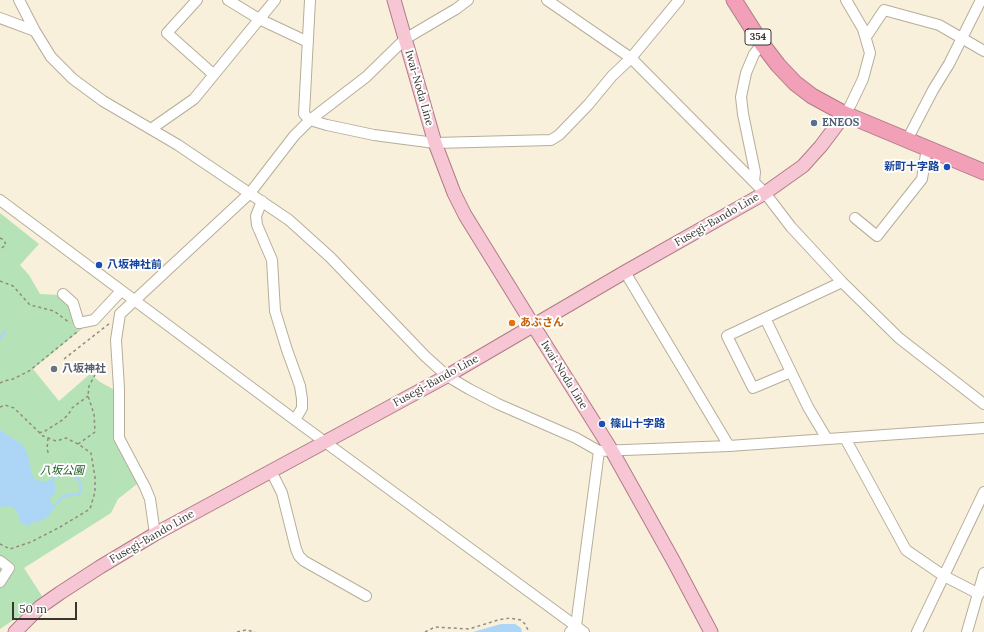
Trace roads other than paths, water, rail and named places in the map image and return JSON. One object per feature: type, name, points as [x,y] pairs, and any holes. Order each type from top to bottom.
[{"type":"highway","name":"354","points":[[734,0],[762,44],[778,65],[799,86],[825,104],[845,114],[984,172]]},
{"type":"main road","name":"Iwai-Noda Line","points":[[394,0],[435,143],[460,204],[533,325],[612,451],[711,632]]},
{"type":"main road","name":"Fusegi-Bando Line","points":[[14,632],[40,607],[60,593],[155,534],[448,376],[533,325],[765,193],[803,166],[821,146],[845,114]]},
{"type":"street","points":[[19,0],[35,31],[51,57],[73,79],[103,101],[178,145],[289,220],[309,237],[425,356],[448,376],[498,404],[576,438],[599,451],[729,446],[984,428]]},
{"type":"street","points":[[197,0],[168,33],[213,74]]},
{"type":"street","points":[[228,0],[259,19],[308,42]]},
{"type":"street","points":[[151,129],[194,99],[275,0]]},
{"type":"street","points":[[310,0],[304,114],[310,120],[327,125],[374,135],[435,143],[551,140],[568,127],[612,76],[631,58],[679,0]]},
{"type":"street","points":[[155,534],[150,499],[119,438],[119,388],[116,340],[120,314],[250,193],[294,136],[310,120],[366,77],[405,39],[456,9],[468,0]]},
{"type":"street","points":[[547,0],[631,58],[765,193],[791,227],[842,282],[899,338],[984,404]]},
{"type":"street","points":[[845,114],[856,94],[867,66],[870,53],[866,37],[857,17],[846,0]]},
{"type":"street","points":[[907,140],[933,90],[949,64],[980,0]]},
{"type":"street","points":[[866,37],[884,10],[938,25],[984,51]]},
{"type":"street","points":[[0,18],[35,31]]},
{"type":"street","points":[[754,182],[755,172],[741,97],[746,73],[754,54],[762,44]]},
{"type":"street","points":[[855,218],[877,236],[922,179],[927,148]]},
{"type":"street","points":[[0,200],[577,630],[599,451]]},
{"type":"street","points":[[262,201],[258,209],[257,225],[272,260],[275,311],[300,386],[302,399],[302,408],[295,420]]},
{"type":"street","points":[[625,272],[729,446]]},
{"type":"street","points":[[791,372],[753,388],[727,336],[842,282]]},
{"type":"street","points":[[63,294],[73,303],[79,323],[94,320],[121,291]]},
{"type":"street","points":[[765,318],[808,407],[827,439]]},
{"type":"street","points":[[845,438],[906,550],[944,576],[979,594]]},
{"type":"street","points":[[271,471],[282,493],[299,556],[304,562],[366,596]]},
{"type":"street","points":[[917,632],[982,503],[984,492]]},
{"type":"street","points":[[0,561],[10,568],[0,582]]},
{"type":"street","points":[[967,632],[984,574]]},
{"type":"water","points":[[0,430],[23,445],[28,455],[32,475],[36,480],[46,482],[53,479],[55,484],[55,493],[50,499],[51,504],[55,506],[52,512],[48,517],[31,523],[28,527],[20,522],[17,511],[14,508],[7,506],[0,507]]},
{"type":"water","points":[[501,624],[515,624],[521,628],[522,632],[473,632]]},
{"type":"waterway","points":[[0,339],[5,331]]},
{"type":"waterway","points":[[53,479],[58,472],[64,470],[69,471],[79,480],[81,488],[79,494],[63,496],[55,506]]},
{"type":"place","name":"ENEOS","points":[[814,123]]},
{"type":"place","name":"新町十字路","points":[[947,167]]},
{"type":"place","name":"八坂神社前","points":[[99,265]]},
{"type":"place","name":"あぶさん","points":[[512,323]]},
{"type":"place","name":"八坂神社","points":[[54,369]]},
{"type":"place","name":"篠山十字路","points":[[602,424]]},
{"type":"park label","name":"八坂公園","points":[[62,471]]}]
